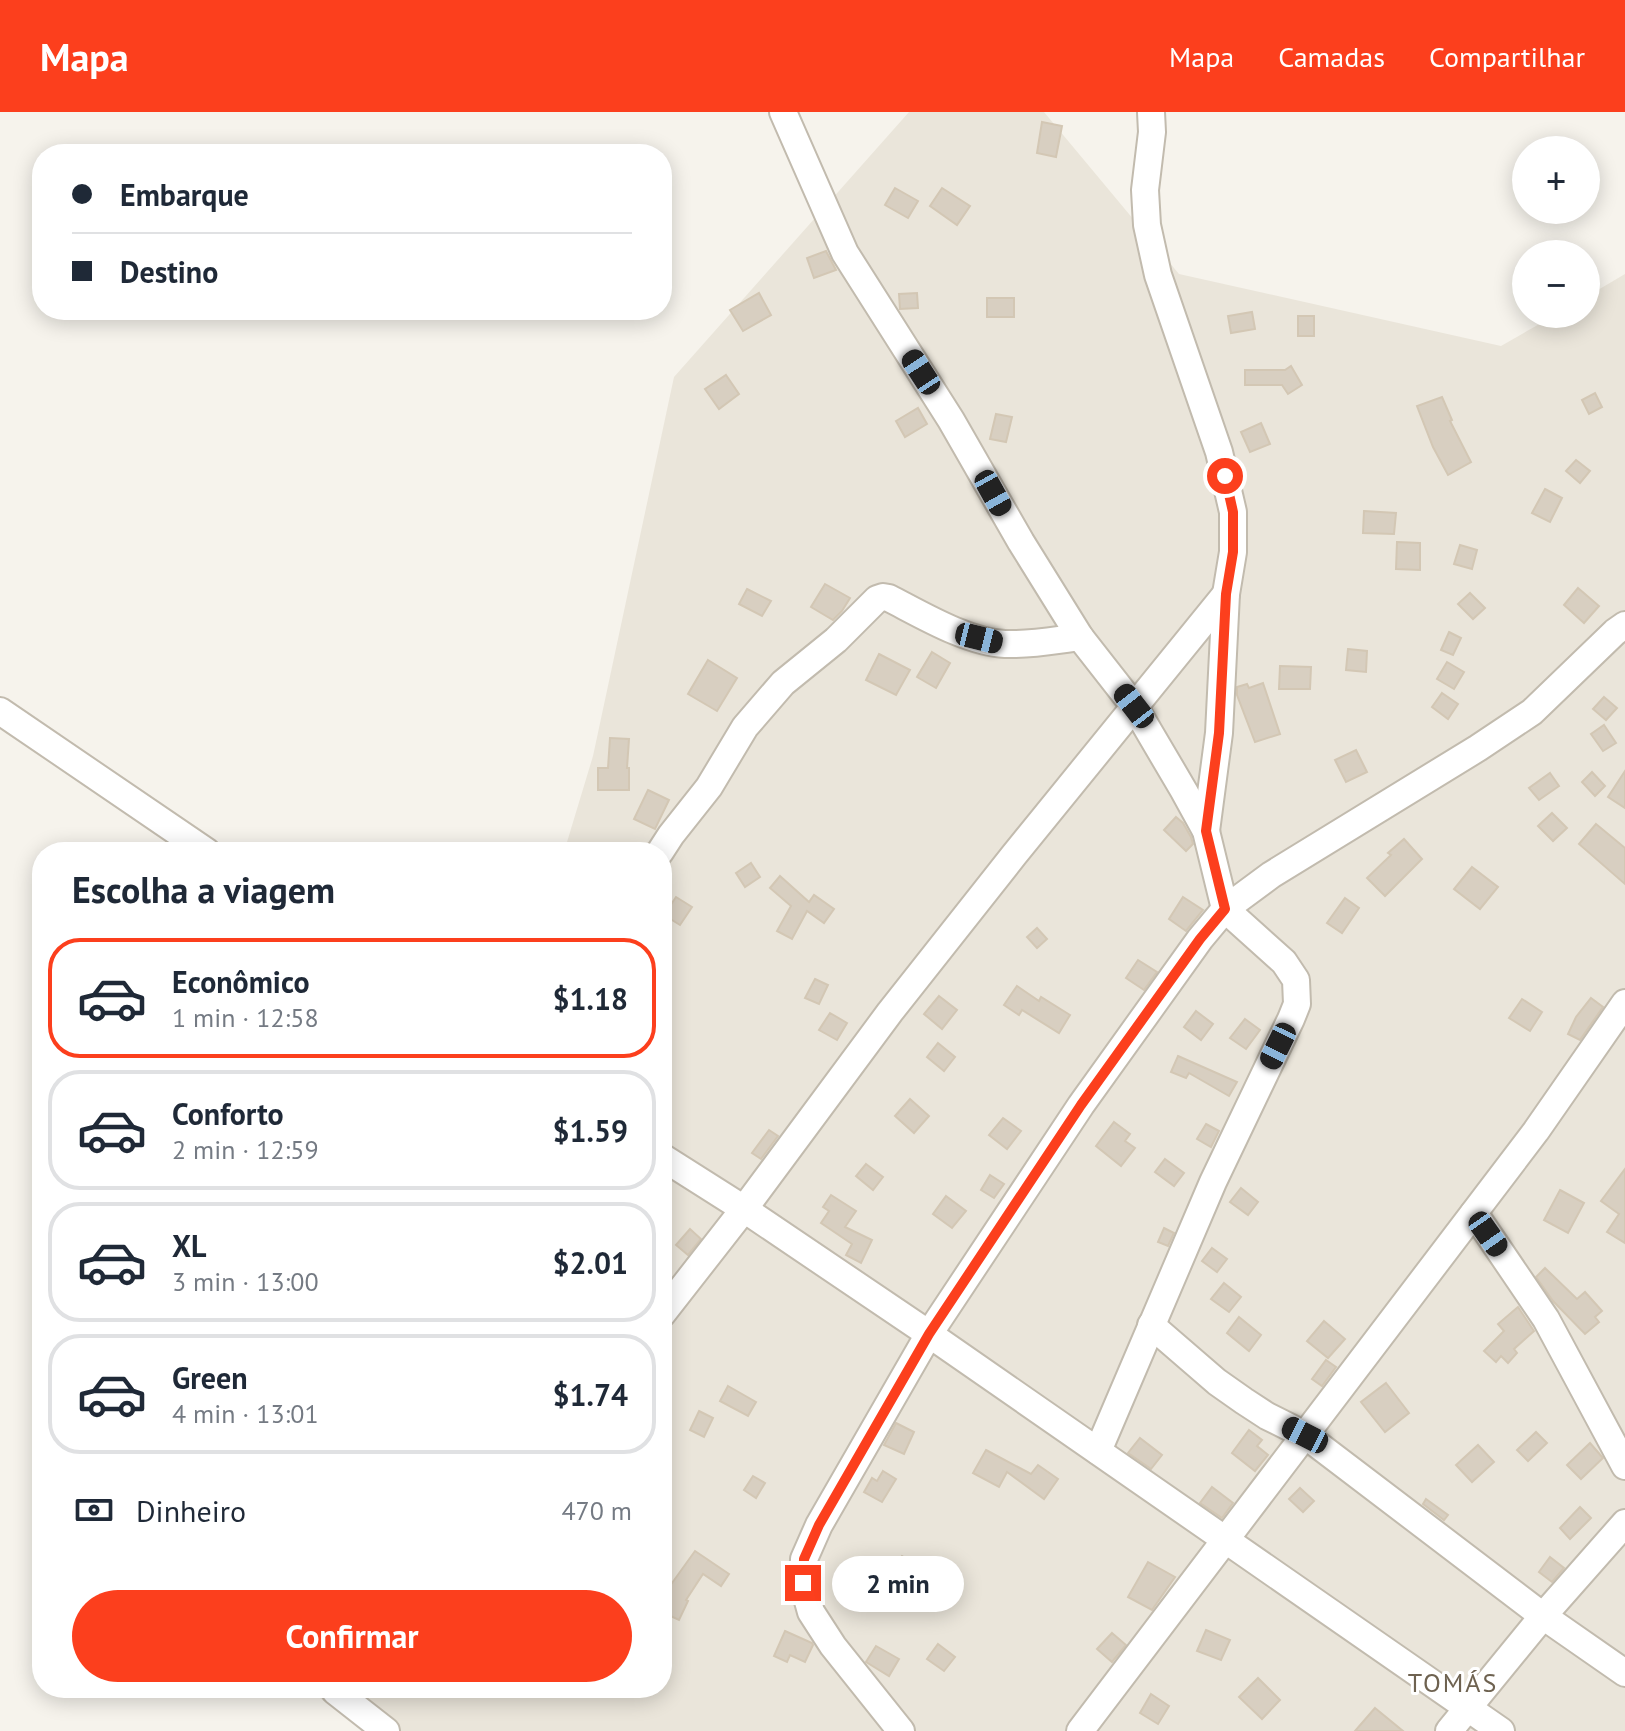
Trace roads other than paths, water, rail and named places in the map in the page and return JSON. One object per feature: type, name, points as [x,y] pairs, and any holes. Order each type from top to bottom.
[{"type":"street","points":[[783,112],[845,253],[951,420],[1080,637],[1134,706],[1206,831],[1225,909],[1284,962],[1296,980],[1297,1004],[1213,1182],[1098,1451]]},
{"type":"street","points":[[1151,112],[1152,132],[1145,190],[1147,225],[1158,275],[1219,452],[1233,512],[1233,552],[1226,594],[1219,733],[1206,831]]},
{"type":"street","points":[[672,1301],[890,1012],[1226,594]]},
{"type":"street","points":[[666,842],[709,787],[745,727],[783,683],[836,640],[877,599],[889,598],[956,632],[1002,644],[1080,637]]},
{"type":"street","points":[[901,1731],[833,1646],[811,1612],[803,1583],[804,1559],[819,1525],[929,1334],[1081,1105],[1225,909],[1271,875],[1532,712],[1625,625]]},
{"type":"street","points":[[0,711],[192,842]]},
{"type":"street","points":[[1080,1731],[1536,1131],[1625,1003]]},
{"type":"street","points":[[672,1163],[929,1334],[1501,1731]]},
{"type":"street","points":[[1474,1213],[1546,1319],[1625,1466]]},
{"type":"street","points":[[1151,1325],[1197,1366],[1244,1401],[1305,1435],[1543,1616],[1625,1673]]},
{"type":"street","points":[[1449,1731],[1543,1616],[1625,1523]]},
{"type":"street","points":[[344,1698],[386,1731]]},
{"type":"district","name":"TOMÁS","points":[[1453,1683]]}]
